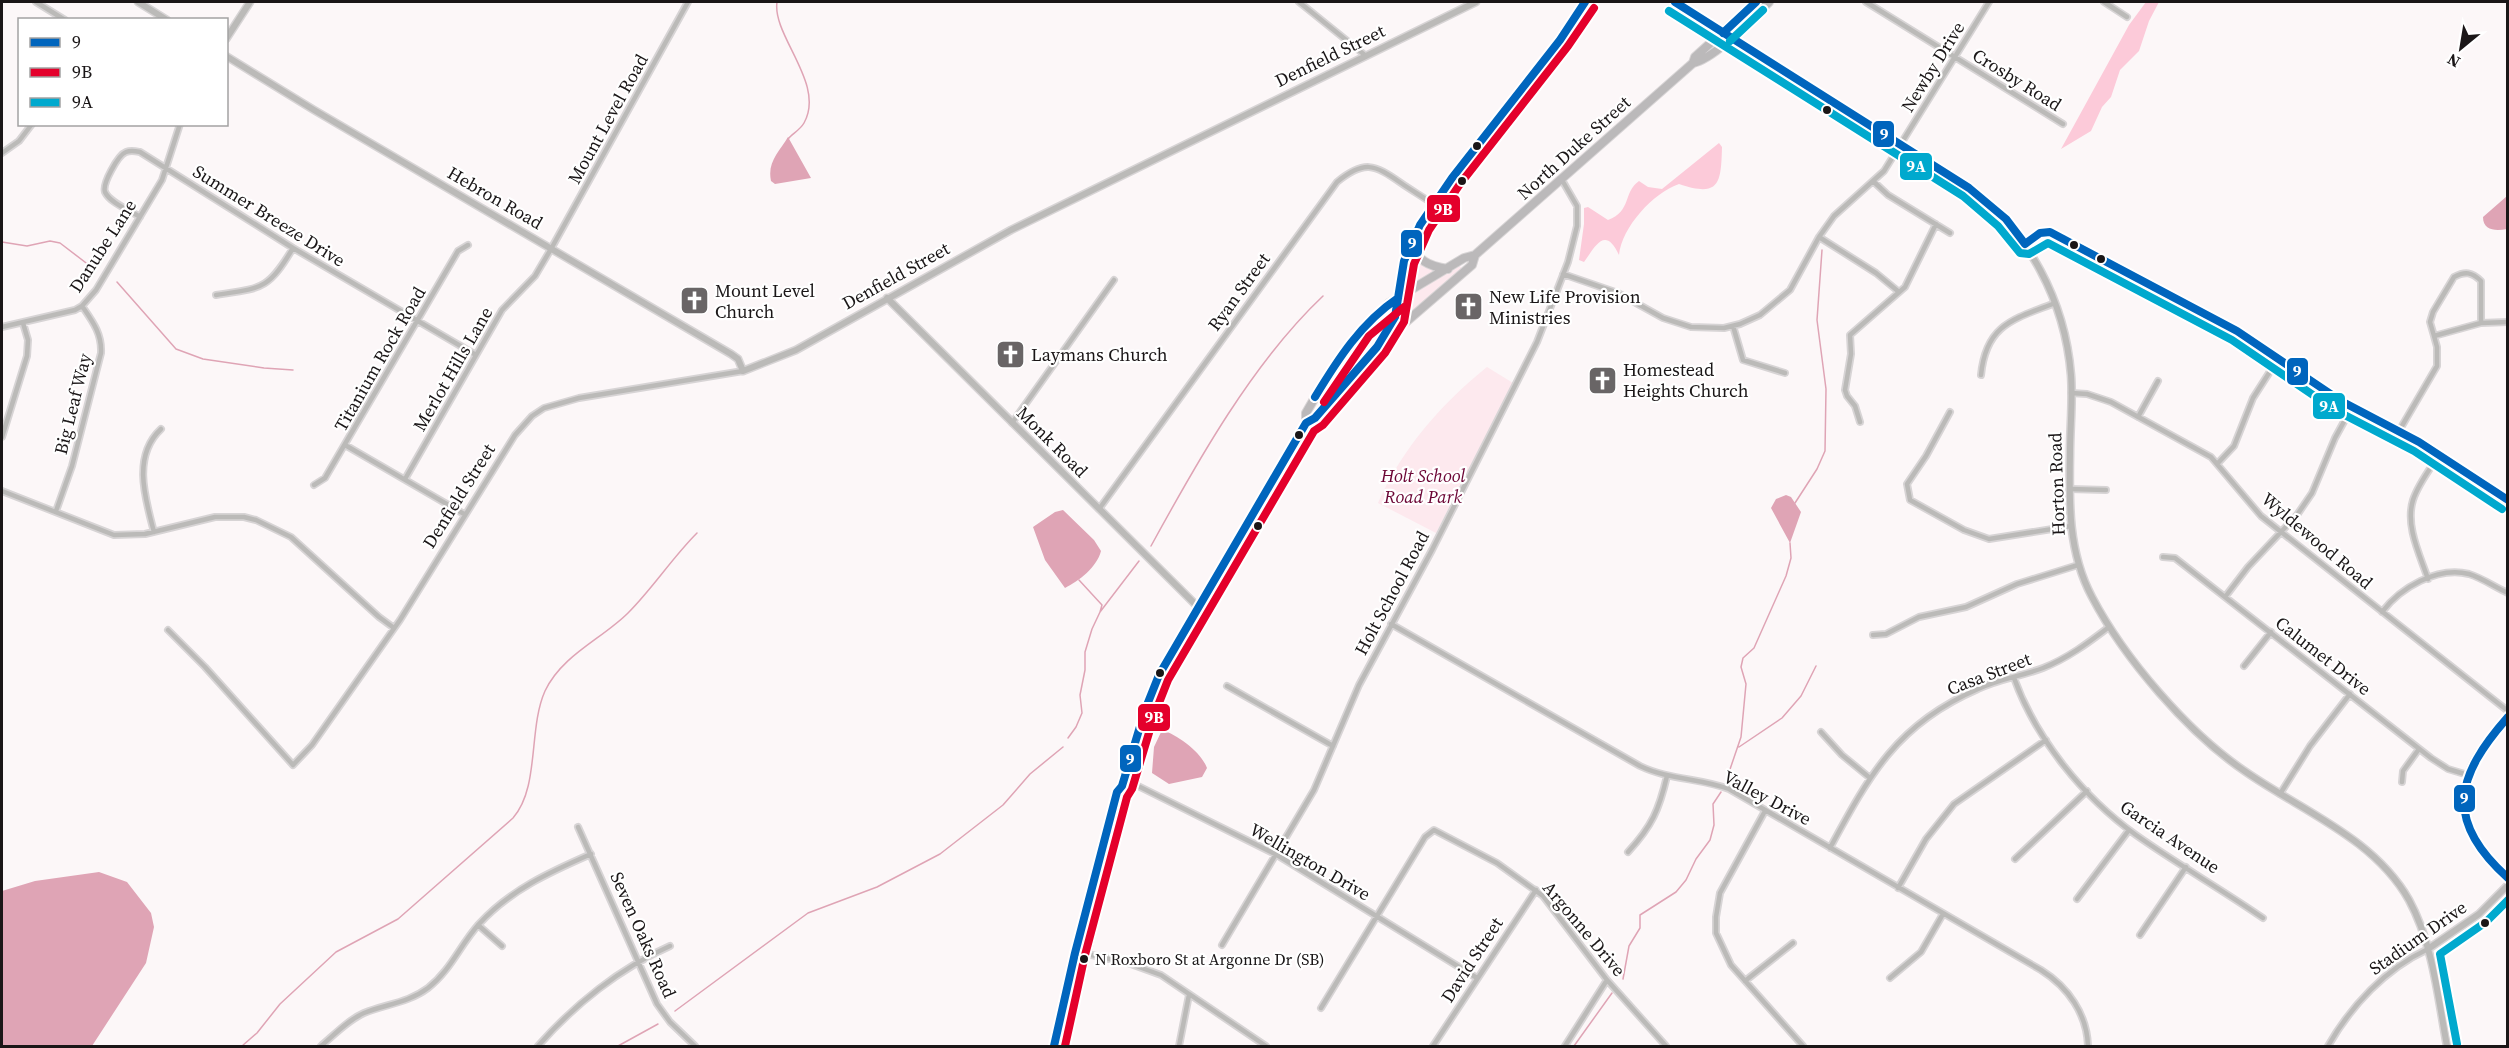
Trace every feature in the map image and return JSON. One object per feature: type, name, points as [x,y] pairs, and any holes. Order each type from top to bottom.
[{"type":"highway","name":"North Duke Street","points":[[1475,255],[1472,265],[1377,347],[1315,418],[1306,423],[1306,413],[1349,345],[1380,311],[1464,258],[1475,255],[1693,63],[1701,62],[1756,2]]},
{"type":"highway","name":"North Duke Street","points":[[1727,36],[1769,2]]},
{"type":"highway","points":[[1412,241],[1416,254],[1423,262],[1448,269]]},
{"type":"highway","points":[[1054,1047],[1075,953],[1117,792],[1123,783],[1154,687],[1306,423]]},
{"type":"highway","points":[[1064,1047],[1125,794],[1123,783]]},
{"type":"highway","points":[[1087,954],[1082,949],[1093,904],[1089,899]]},
{"type":"highway","points":[[1073,1007],[1071,995],[1079,961],[1075,953]]},
{"type":"main road","points":[[1377,347],[1395,317],[1402,269],[1412,241],[1433,204],[1560,40],[1585,2]]},
{"type":"street","points":[[36,2],[62,18]]},
{"type":"street","points":[[138,2],[164,18]]},
{"type":"street","points":[[228,36],[250,2]]},
{"type":"street","name":"Mount Level Road","points":[[551,249],[688,2]]},
{"type":"street","points":[[1299,2],[1366,56]]},
{"type":"street","name":"Denfield Street","points":[[168,630],[205,666],[293,765],[318,736],[394,628],[516,435],[532,417],[544,408],[579,398],[743,371],[796,350],[1011,230],[1476,2]]},
{"type":"street","name":"Horton Road","points":[[1675,2],[1983,198],[2006,219],[2025,244],[2055,303],[2066,340],[2071,393],[2071,526],[2078,565],[2089,592],[2109,627],[2146,675],[2204,738],[2239,767],[2353,840],[2388,872],[2411,905],[2428,949],[2447,1047]]},
{"type":"street","name":"Crosby Road","points":[[1866,2],[2063,124]]},
{"type":"street","name":"Newby Drive","points":[[1563,274],[1618,293],[1663,318],[1679,324],[1713,328],[1733,326],[1760,315],[1782,299],[1798,277],[1819,237],[1834,216],[1874,182],[1901,144],[1989,2]]},
{"type":"street","points":[[2104,2],[2127,17]]},
{"type":"street","points":[[47,9],[50,3]]},
{"type":"street","name":"Hebron Road","points":[[228,57],[731,354],[738,359],[743,371]]},
{"type":"street","points":[[2,153],[19,141],[30,126]]},
{"type":"street","name":"Danube Lane","points":[[2,327],[50,317],[82,306],[96,290],[140,217],[166,168],[179,126]]},
{"type":"street","name":"Summer Breeze Drive","points":[[140,217],[109,197],[105,191],[106,181],[121,156],[128,151],[140,152],[293,248],[476,355]]},
{"type":"street","name":"Ryan Street","points":[[1099,509],[1337,182],[1352,170],[1374,166],[1387,172],[1433,204]]},
{"type":"street","name":"Holt School Road","points":[[1222,945],[1314,790],[1359,685],[1432,550],[1461,488],[1529,358],[1573,243],[1578,211],[1574,198],[1562,180]]},
{"type":"street","points":[[1874,182],[1888,195],[1950,233]]},
{"type":"street","points":[[1860,422],[1855,406],[1845,390],[1851,354],[1850,335],[1907,285],[1936,224]]},
{"type":"street","points":[[2025,244],[2046,232],[2055,234],[2237,331],[2352,407],[2399,431],[2508,500]]},
{"type":"street","points":[[1819,237],[1876,273],[1899,292]]},
{"type":"street","name":"Titanium Rock Road","points":[[314,485],[326,478],[458,251],[468,245]]},
{"type":"street","points":[[216,295],[260,288],[276,276],[293,248]]},
{"type":"street","name":"Merlot Hills Lane","points":[[405,479],[502,310],[535,276],[551,249]]},
{"type":"street","points":[[2399,431],[2437,366],[2438,358],[2430,322],[2433,312],[2454,277],[2459,274],[2470,273],[2481,281],[2481,323]]},
{"type":"street","points":[[1012,423],[1114,280]]},
{"type":"street","name":"Monk Road","points":[[887,298],[1198,607]]},
{"type":"street","points":[[1981,375],[1985,352],[2001,328],[2024,314],[2055,303]]},
{"type":"street","name":"Big Leaf Way","points":[[56,511],[72,466],[101,353],[96,325],[82,306]]},
{"type":"street","points":[[2434,336],[2481,323],[2508,322]]},
{"type":"street","points":[[2,437],[27,356],[28,340],[23,323]]},
{"type":"street","points":[[1733,326],[1743,360],[1785,373]]},
{"type":"street","points":[[2218,463],[2234,446],[2253,398],[2278,359]]},
{"type":"street","points":[[2138,417],[2158,381]]},
{"type":"street","name":"Wyldewood Road","points":[[2071,393],[2096,396],[2207,454],[2218,463],[2255,509],[2280,532],[2508,711]]},
{"type":"street","points":[[2225,597],[2312,493],[2352,407]]},
{"type":"street","points":[[1950,412],[1926,456],[1907,484],[1910,500],[1964,530],[1989,539],[2071,526]]},
{"type":"street","points":[[154,532],[142,486],[142,471],[152,437],[161,429]]},
{"type":"street","points":[[345,446],[464,514]]},
{"type":"street","points":[[2428,579],[2411,527],[2411,511],[2418,489],[2439,455]]},
{"type":"street","points":[[2070,489],[2106,490]]},
{"type":"street","points":[[2,491],[56,511],[104,533],[130,536],[214,517],[244,517],[267,524],[291,537],[394,628]]},
{"type":"street","name":"Calumet Drive","points":[[2163,557],[2175,558],[2419,749],[2443,766],[2468,775]]},
{"type":"street","points":[[1873,635],[1886,634],[1919,617],[1966,607],[2017,584],[2078,565]]},
{"type":"street","points":[[2382,612],[2399,592],[2428,579],[2450,573],[2463,573],[2508,593]]},
{"type":"street","name":"Valley Drive","points":[[1391,624],[1640,766],[1667,776],[1718,785],[2057,981],[2079,1011],[2085,1025],[2088,1047]]},
{"type":"street","name":"Casa Street","points":[[1830,849],[1870,778],[1902,738],[1937,710],[1980,688],[2064,659],[2109,627]]},
{"type":"street","points":[[2244,666],[2271,632]]},
{"type":"street","name":"Garcia Avenue","points":[[2014,678],[2025,705],[2046,740],[2087,791],[2129,830],[2263,918]]},
{"type":"street","points":[[1227,686],[1333,746]]},
{"type":"street","points":[[2280,794],[2310,747],[2350,694]]},
{"type":"street","points":[[2508,716],[2475,758],[2468,775],[2464,808],[2471,835],[2486,858],[2508,878]]},
{"type":"street","points":[[1821,732],[1842,755],[1870,778]]},
{"type":"street","points":[[1898,888],[1926,839],[1950,809],[1974,788],[2046,740]]},
{"type":"street","points":[[2402,782],[2403,771],[2419,749]]},
{"type":"street","points":[[1628,852],[1654,820],[1659,810],[1667,776]]},
{"type":"street","name":"Wellington Drive","points":[[1123,783],[1277,855],[1477,978]]},
{"type":"street","points":[[2015,858],[2087,791]]},
{"type":"street","points":[[1765,811],[1723,886],[1716,917],[1716,933],[1721,948],[1731,965],[1803,1047]]},
{"type":"street","name":"Seven Oaks Road","points":[[578,827],[662,1011],[695,1047]]},
{"type":"street","name":"Argonne Drive","points":[[1377,916],[1425,837],[1434,830],[1497,863],[1536,890],[1556,911],[1608,980],[1666,1047]]},
{"type":"street","points":[[2077,899],[2129,830]]},
{"type":"street","points":[[321,1047],[354,1018],[406,1001],[430,986],[452,965],[478,925],[529,883],[591,854]]},
{"type":"street","points":[[2140,935],[2186,867]]},
{"type":"street","name":"Stadium Drive","points":[[2328,1047],[2353,1009],[2374,986],[2395,969],[2479,914],[2508,885]]},
{"type":"street","name":"David Street","points":[[1433,1047],[1536,890]]},
{"type":"street","points":[[1890,978],[1921,952],[1943,914]]},
{"type":"street","points":[[1321,1008],[1377,916]]},
{"type":"street","points":[[478,925],[502,946]]},
{"type":"street","points":[[1745,981],[1793,943]]},
{"type":"street","points":[[538,1047],[567,1017],[638,961],[670,946]]},
{"type":"street","points":[[1087,954],[1151,970],[1166,977],[1266,1047]]},
{"type":"street","points":[[1564,1047],[1608,980]]},
{"type":"street","points":[[1179,1047],[1189,994]]},
{"type":"green space","points":[[1412,257],[1434,271],[1407,287]]},
{"type":"green space","points":[[1460,266],[1462,269],[1400,322],[1406,298]]},
{"type":"green space","points":[[1393,309],[1383,329],[1324,391],[1362,335],[1371,325]]},
{"type":"green space","name":"Holt School Road Park","points":[[1487,367],[1513,383],[1436,533],[1378,503],[1399,464],[1424,429],[1438,412]]},
{"type":"shaded area","points":[[2146,2],[2159,2],[2149,21],[2139,51],[2120,70],[2111,97],[2102,107],[2091,131],[2061,149],[2129,25]]},
{"type":"shaded area","points":[[788,137],[811,178],[775,184],[771,181],[770,174],[772,163]]},
{"type":"shaded area","points":[[1719,143],[1722,147],[1722,160],[1716,184],[1703,189],[1679,184],[1669,188],[1640,212],[1626,233],[1619,255],[1614,246],[1605,240],[1596,245],[1584,262],[1579,260],[1584,208],[1588,207],[1608,220],[1621,212],[1631,190],[1639,181],[1648,187],[1662,189]]},
{"type":"shaded area","points":[[2507,196],[2507,229],[2495,230],[2485,225],[2483,217]]},
{"type":"shaded area","points":[[1786,495],[1791,497],[1801,512],[1790,543],[1771,508],[1776,499]]},
{"type":"shaded area","points":[[1063,510],[1094,540],[1101,551],[1096,563],[1087,573],[1065,588],[1045,560],[1033,527],[1055,512]]},
{"type":"shaded area","points":[[1162,730],[1182,740],[1200,756],[1207,768],[1202,777],[1169,784],[1152,773],[1154,747]]},
{"type":"shaded area","points":[[99,872],[127,882],[151,913],[154,927],[146,963],[92,1046],[2,1046],[2,891],[35,881]]},
{"type":"waterway","points":[[777,2],[782,30],[804,77],[808,92],[809,108],[804,123],[788,139]]},
{"type":"waterway","points":[[2,242],[27,246],[50,241],[60,243],[94,269]]},
{"type":"waterway","points":[[1795,503],[1817,469],[1825,451],[1826,389],[1817,320],[1822,250]]},
{"type":"waterway","points":[[117,282],[176,349],[203,359],[293,370]]},
{"type":"waterway","points":[[1151,546],[1207,447],[1250,382],[1297,322],[1323,296]]},
{"type":"waterway","points":[[242,1046],[257,1033],[280,1004],[336,952],[398,919],[513,818],[527,790],[540,706],[552,678],[572,657],[628,613],[697,533]]},
{"type":"waterway","points":[[1726,781],[1741,737],[1746,684],[1741,667],[1743,658],[1754,648],[1786,576],[1791,558],[1790,543]]},
{"type":"waterway","points":[[1068,738],[1082,713],[1080,695],[1085,670],[1085,652],[1092,629],[1100,612],[1139,561]]},
{"type":"waterway","points":[[1079,580],[1102,605],[1100,612]]},
{"type":"waterway","points":[[1739,747],[1782,718],[1801,696],[1816,666]]},
{"type":"waterway","points":[[675,1011],[808,913],[877,887],[940,854],[1003,805],[1030,774],[1063,747]]},
{"type":"waterway","points":[[1623,979],[1629,946],[1640,928],[1640,915],[1676,892],[1686,880],[1696,859],[1710,840],[1714,825],[1713,804],[1721,792]]},
{"type":"waterway","points":[[1574,1046],[1612,993]]},
{"type":"waterway","points":[[618,1046],[658,1024]]},
{"type":"transit line","name":"9","points":[[1054,1046],[1075,953],[1117,792],[1122,786],[1145,710],[1159,675],[1306,423],[1315,418],[1377,347],[1395,317],[1404,261],[1420,225],[1452,178],[1560,40],[1585,2]]},
{"type":"transit line","name":"9","points":[[1675,2],[1969,188],[2006,219],[2025,244],[2040,233],[2050,232],[2237,331],[2341,401],[2419,442],[2508,500]]},
{"type":"transit line","name":"9","points":[[1723,33],[1756,2]]},
{"type":"transit line","name":"9B","points":[[1065,1046],[1085,955],[1127,797],[1132,789],[1155,713],[1168,680],[1314,431],[1323,425],[1385,353],[1404,322],[1414,264],[1429,230],[1460,184],[1568,46],[1594,8]]},
{"type":"transit line","name":"9A","points":[[1730,41],[1763,10]]},
{"type":"transit line","name":"9A","points":[[1669,11],[1963,196],[1998,226],[2020,253],[2029,254],[2048,243],[2232,340],[2335,410],[2414,451],[2502,509]]},
{"type":"transit line","name":"9","points":[[1315,397],[1362,330],[1398,298]]},
{"type":"transit line","name":"9B","points":[[1324,402],[1369,336],[1404,307]]},
{"type":"transit line","name":"9","points":[[2508,717],[2490,738],[2477,759],[2468,779],[2464,798],[2466,817],[2473,837],[2487,857],[2508,878]]},
{"type":"transit line","name":"9A","points":[[2457,1044],[2440,954],[2486,922],[2508,900]]},
{"type":"place","name":"Mount Level Church","points":[[694,301]]},
{"type":"place","name":"New Life Provision Ministries","points":[[1468,307]]},
{"type":"place","name":"Laymans Church","points":[[1010,355]]},
{"type":"place","name":"Homestead Heights Church","points":[[1602,380]]},
{"type":"place","name":"N Roxboro St at Argonne Dr (SB)","points":[[1084,959]]}]
